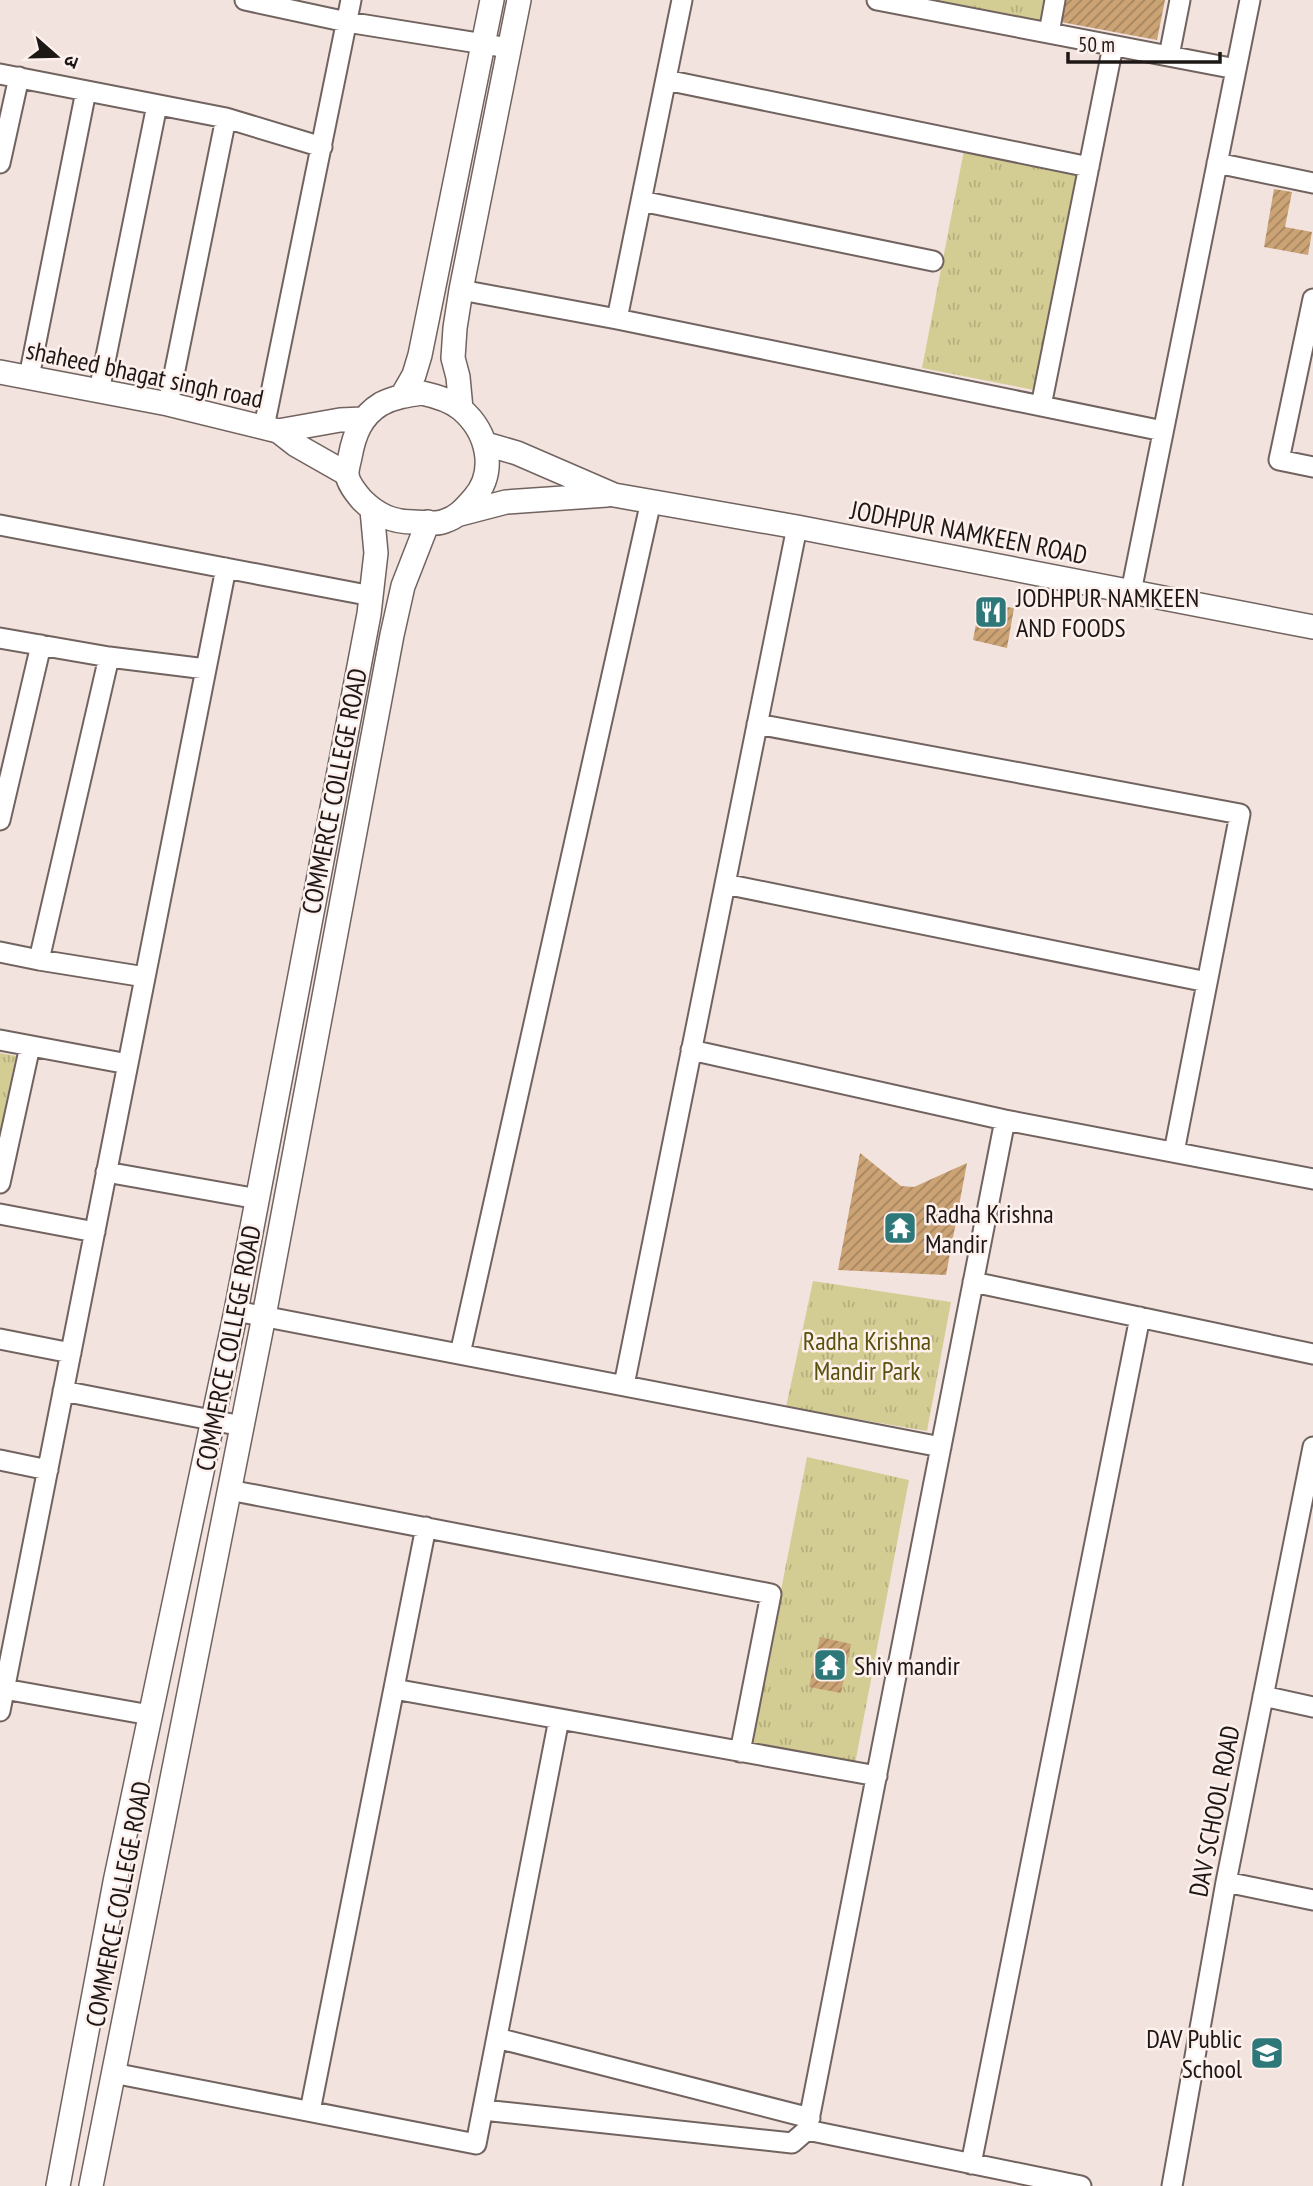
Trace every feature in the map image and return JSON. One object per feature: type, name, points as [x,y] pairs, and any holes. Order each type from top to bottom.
[{"type":"street","points":[[245,0],[347,22],[509,48]]},
{"type":"street","points":[[271,429],[351,0]]},
{"type":"street","points":[[402,396],[421,355],[492,0]]},
{"type":"street","points":[[461,409],[453,358],[455,328],[519,0]]},
{"type":"street","points":[[617,319],[682,0]]},
{"type":"street","points":[[877,0],[1236,69]]},
{"type":"street","points":[[1049,33],[1055,0]]},
{"type":"street","points":[[1169,57],[1180,0]]},
{"type":"street","points":[[1131,592],[1250,0]]},
{"type":"street","points":[[1041,406],[1113,46]]},
{"type":"street","points":[[0,163],[10,76],[226,118],[322,147]]},
{"type":"street","points":[[666,80],[1089,167]]},
{"type":"street","points":[[29,377],[86,91]]},
{"type":"street","points":[[99,391],[157,105]]},
{"type":"street","points":[[168,404],[226,118]]},
{"type":"street","points":[[1217,163],[1313,183]]},
{"type":"street","points":[[641,201],[933,261]]},
{"type":"street","points":[[461,290],[617,319],[1163,431]]},
{"type":"street","points":[[1313,299],[1279,460],[1313,467]]},
{"type":"street","name":"shaheed bhagat singh road","points":[[0,372],[168,404],[271,429]]},
{"type":"street","points":[[460,514],[480,491],[486,478],[488,462],[486,444],[476,426],[461,409],[441,398],[422,393],[402,396],[381,405],[363,419],[356,432],[347,474],[355,492],[372,510],[395,522],[443,523],[460,514],[506,502],[614,495]]},
{"type":"street","points":[[271,429],[363,419]]},
{"type":"street","points":[[271,429],[347,474]]},
{"type":"street","points":[[486,444],[526,456],[614,495]]},
{"type":"street","name":"JODHPUR NAMKEEN ROAD","points":[[614,495],[797,527],[1313,627]]},
{"type":"street","points":[[460,1354],[651,502]]},
{"type":"street","points":[[58,2186],[115,1882],[236,1311],[372,596],[376,553],[372,510]]},
{"type":"street","name":"COMMERCE COLLEGE ROAD","points":[[91,2186],[264,1316],[392,635],[403,586],[428,522]]},
{"type":"street","points":[[0,525],[372,596]]},
{"type":"street","points":[[624,1385],[797,527]]},
{"type":"street","points":[[0,1711],[226,568]]},
{"type":"street","points":[[0,638],[109,657],[206,669]]},
{"type":"street","points":[[0,820],[41,645]]},
{"type":"street","points":[[39,960],[109,657]]},
{"type":"street","points":[[757,724],[1240,814],[1174,1152]]},
{"type":"street","points":[[725,884],[1207,982]]},
{"type":"street","points":[[0,952],[145,977]]},
{"type":"street","points":[[0,1040],[128,1064]]},
{"type":"street","points":[[0,1183],[30,1046]]},
{"type":"street","points":[[691,1050],[1005,1120],[1313,1179]]},
{"type":"street","points":[[483,2110],[792,2143],[809,2124],[1005,1120]]},
{"type":"street","points":[[106,1172],[258,1199]]},
{"type":"street","points":[[0,1214],[95,1232]]},
{"type":"street","points":[[973,1282],[1313,1354]]},
{"type":"street","points":[[236,1311],[941,1447]]},
{"type":"street","points":[[971,2164],[1140,1317]]},
{"type":"street","points":[[0,1339],[71,1353]]},
{"type":"street","points":[[63,1391],[242,1426]]},
{"type":"street","name":"DAV SCHOOL ROAD","points":[[1172,2186],[1226,1882],[1313,1447]]},
{"type":"street","points":[[0,1460],[48,1470]]},
{"type":"street","points":[[229,1490],[771,1594],[740,1752]]},
{"type":"street","points":[[310,2112],[426,1527]]},
{"type":"street","points":[[4,1689],[150,1715]]},
{"type":"street","points":[[394,1689],[877,1776]]},
{"type":"street","points":[[1263,1696],[1313,1707]]},
{"type":"street","points":[[113,2073],[476,2144],[559,1719]]},
{"type":"street","points":[[1226,1882],[1313,1900]]},
{"type":"street","points":[[497,2038],[809,2124],[971,2164],[1081,2186]]},
{"type":"green space","points":[[915,0],[1049,0],[1044,24]]},
{"type":"green space","points":[[964,150],[1082,173],[1039,391],[922,368]]},
{"type":"green space","points":[[0,1053],[16,1056],[0,1136]]},
{"type":"green space","name":"Radha Krishna Mandir Park","points":[[813,1281],[951,1302],[927,1431],[786,1407]]},
{"type":"green space","points":[[807,1457],[909,1480],[855,1764],[751,1744]]},
{"type":"building","points":[[1065,0],[1165,0],[1157,40],[1061,22]]},
{"type":"building","points":[[1274,189],[1292,192],[1285,227],[1312,232],[1308,255],[1264,247]]},
{"type":"building","points":[[980,603],[1014,608],[1007,648],[973,640]]},
{"type":"building","name":"Radha Krishna Mandir","points":[[860,1153],[901,1186],[914,1187],[967,1163],[946,1275],[838,1270]]},
{"type":"building","name":"Shiv mandir","points":[[820,1637],[851,1644],[841,1693],[809,1687]]},
{"type":"place","name":"JODHPUR NAMKEEN AND FOODS","points":[[991,612]]},
{"type":"place","name":"Radha Krishna Mandir","points":[[900,1228]]},
{"type":"place","name":"Shiv mandir","points":[[830,1665]]},
{"type":"place","name":"DAV Public School","points":[[1267,2053]]}]
